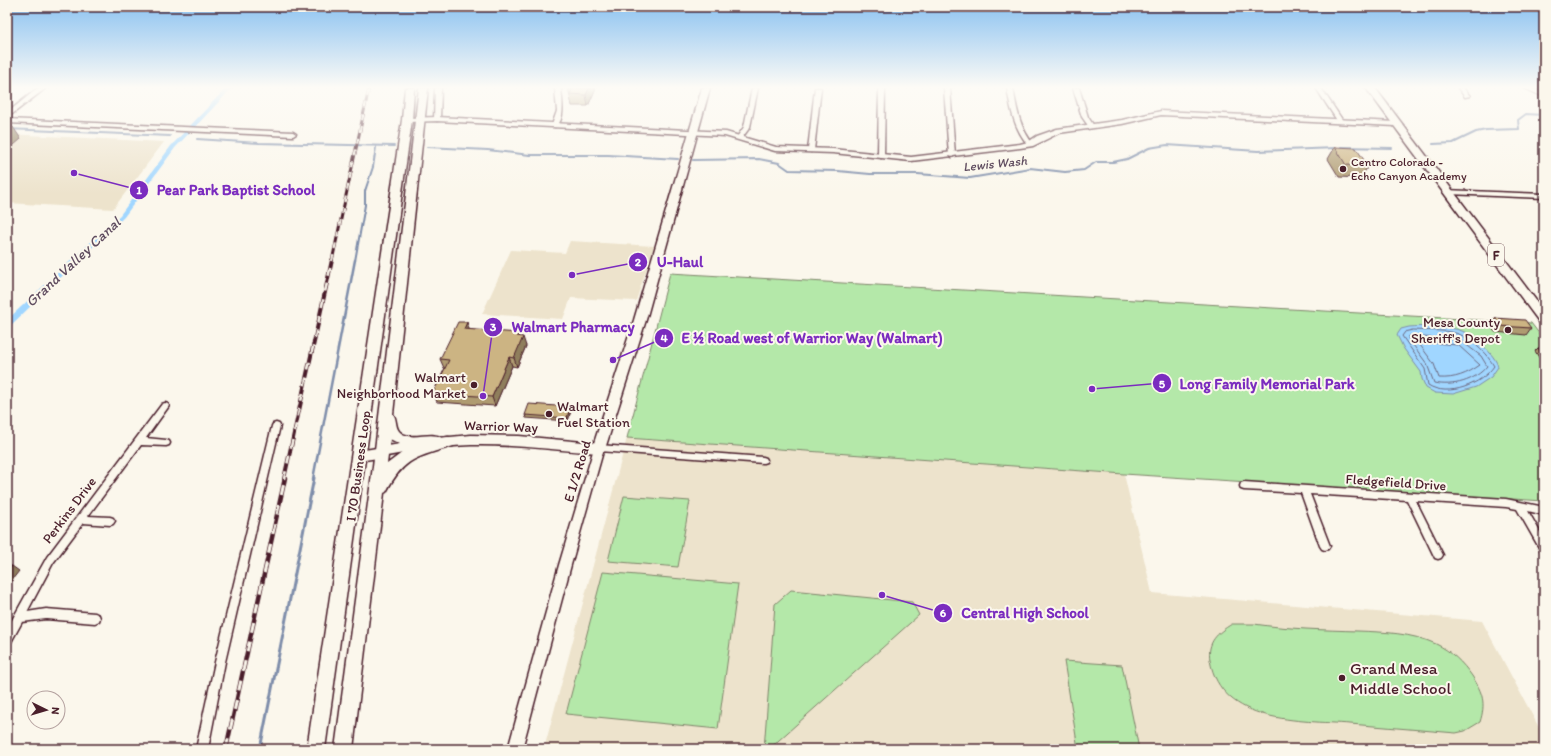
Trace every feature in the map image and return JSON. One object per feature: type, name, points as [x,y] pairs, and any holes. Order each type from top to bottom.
[{"type":"main road","name":"I 70 Business Loop","points":[[316,749],[407,123]]},
{"type":"main road","name":"I 70 Business Loop","points":[[344,749],[421,123]]},
{"type":"main road","name":"E 1/2 Road","points":[[599,448],[640,320],[696,123]]},
{"type":"main road","name":"F","points":[[1396,124],[1544,318]]},
{"type":"main road","points":[[389,386],[389,421],[393,435],[405,440],[448,442]]},
{"type":"main road","name":"Warrior Way","points":[[359,456],[448,442],[493,440],[599,448]]},
{"type":"main road","points":[[371,532],[381,488],[386,476],[394,464],[414,452],[448,442]]},
{"type":"street","points":[[50,123],[293,134]]},
{"type":"street","points":[[521,123],[694,131],[740,137],[766,147],[776,149],[833,151],[911,159],[1014,147],[1030,144],[1057,131],[1110,123]]},
{"type":"street","points":[[740,137],[747,128],[748,123]]},
{"type":"street","points":[[811,150],[814,123]]},
{"type":"street","points":[[881,123],[881,156]]},
{"type":"street","points":[[950,123],[952,155]]},
{"type":"street","points":[[1017,123],[1024,137],[1030,144]]},
{"type":"street","points":[[1383,123],[1396,124]]},
{"type":"street","points":[[1448,192],[1544,196]]},
{"type":"street","name":"Perkins Drive","points":[[7,639],[50,560],[165,406]]},
{"type":"street","points":[[202,749],[220,662],[276,426]]},
{"type":"street","points":[[138,441],[166,443]]},
{"type":"street","name":"Warrior Way","points":[[599,448],[763,460]]},
{"type":"street","name":"E 1/2 Road","points":[[515,749],[565,565],[599,448]]},
{"type":"street","name":"Fledgefield Drive","points":[[1244,486],[1518,505],[1544,511]]},
{"type":"street","points":[[1304,490],[1325,546]]},
{"type":"street","points":[[1410,497],[1438,554]]},
{"type":"street","points":[[1518,505],[1544,548]]},
{"type":"street","points":[[81,519],[110,521]]},
{"type":"street","points":[[18,618],[46,614],[95,618]]},
{"type":"shaded area","points":[[7,134],[164,142],[113,209],[7,203]]},
{"type":"shaded area","points":[[570,241],[654,246],[636,301],[571,298],[563,319],[482,314],[511,250],[565,253]]},
{"type":"shaded area","points":[[627,438],[1124,474],[1152,593],[1482,621],[1544,737],[1544,749],[544,749]]},
{"type":"green space","points":[[670,273],[1531,323],[1544,340],[1544,501],[1124,474],[627,438]]},
{"type":"green space","points":[[624,496],[690,501],[678,567],[608,561]]},
{"type":"green space","points":[[603,572],[738,584],[718,729],[566,714]]},
{"type":"green space","points":[[791,590],[912,602],[919,615],[769,749],[764,749],[775,604]]},
{"type":"green space","points":[[1232,624],[1368,631],[1408,635],[1427,640],[1452,654],[1465,666],[1472,676],[1479,688],[1482,698],[1483,709],[1480,722],[1465,731],[1456,733],[1287,719],[1265,715],[1246,708],[1229,697],[1217,681],[1209,654],[1214,639]]},
{"type":"green space","points":[[1064,661],[1122,665],[1139,749],[1078,749]]},
{"type":"water","points":[[1409,327],[1443,327],[1457,329],[1467,333],[1489,351],[1498,367],[1491,377],[1476,387],[1453,394],[1435,393],[1426,388],[1421,372],[1404,349],[1397,335],[1401,329]]},
{"type":"building","points":[[7,127],[13,127],[7,132]]},
{"type":"building","points":[[1335,147],[1356,148],[1368,166],[1346,165]]},
{"type":"building","points":[[1495,318],[1525,320],[1531,328],[1500,326]]},
{"type":"building","name":"Walmart Neighborhood Market","points":[[458,322],[467,322],[464,329],[519,333],[517,336],[523,337],[514,358],[509,357],[492,397],[433,393],[449,360],[440,359]]},
{"type":"building","points":[[1538,348],[1544,349],[1544,356],[1543,355]]},
{"type":"building","name":"Walmart Fuel Station","points":[[529,404],[570,407],[567,418],[525,415]]},
{"type":"building","points":[[7,565],[12,566],[7,572]]},
{"type":"waterway","name":"Grand Valley Canal","points":[[7,324],[122,216],[173,147],[195,123]]},
{"type":"waterway","name":"Lewis Wash","points":[[1433,144],[1453,143],[1476,132],[1486,130],[1519,129],[1518,123]]},
{"type":"waterway","name":"Lewis Wash","points":[[7,129],[170,136]]},
{"type":"waterway","name":"Lewis Wash","points":[[197,139],[259,143],[394,146]]},
{"type":"waterway","name":"Lewis Wash","points":[[693,160],[759,159],[779,163],[789,170],[838,171],[870,174],[918,174],[970,178],[1030,168],[1065,172],[1084,170],[1096,162],[1113,162],[1127,159],[1149,148],[1167,145],[1258,151],[1336,148]]},
{"type":"waterway","points":[[355,261],[365,205],[365,191],[373,167],[376,147]]},
{"type":"waterway","name":"Lewis Wash","points":[[427,147],[488,150],[530,155],[608,155],[678,159]]},
{"type":"waterway","name":"Lewis Wash","points":[[1341,147],[1392,148]]},
{"type":"waterway","points":[[313,479],[355,260]]},
{"type":"waterway","points":[[260,749],[314,478]]},
{"type":"railway","points":[[332,261],[361,123]]},
{"type":"railway","points":[[284,479],[332,260]]},
{"type":"railway","points":[[226,749],[285,478]]},
{"type":"place","name":"Centro Colorado - Echo Canyon Academy","points":[[1343,169]]},
{"type":"place","name":"Pear Park Baptist School","points":[[74,173]]},
{"type":"place","name":"U-Haul","points":[[572,275]]},
{"type":"place","name":"Mesa County Sheriff's Depot","points":[[1508,330]]},
{"type":"place","name":"E ½ Road west of Warrior Way (Walmart)","points":[[613,360]]},
{"type":"place","name":"Walmart Neighborhood Market","points":[[474,385]]},
{"type":"place","name":"Long Family Memorial Park","points":[[1092,389]]},
{"type":"place","name":"Walmart Pharmacy","points":[[483,396]]},
{"type":"place","name":"Walmart Fuel Station","points":[[549,414]]},
{"type":"place","name":"Central High School","points":[[882,595]]},
{"type":"place","name":"Grand Mesa Middle School","points":[[1342,678]]}]
